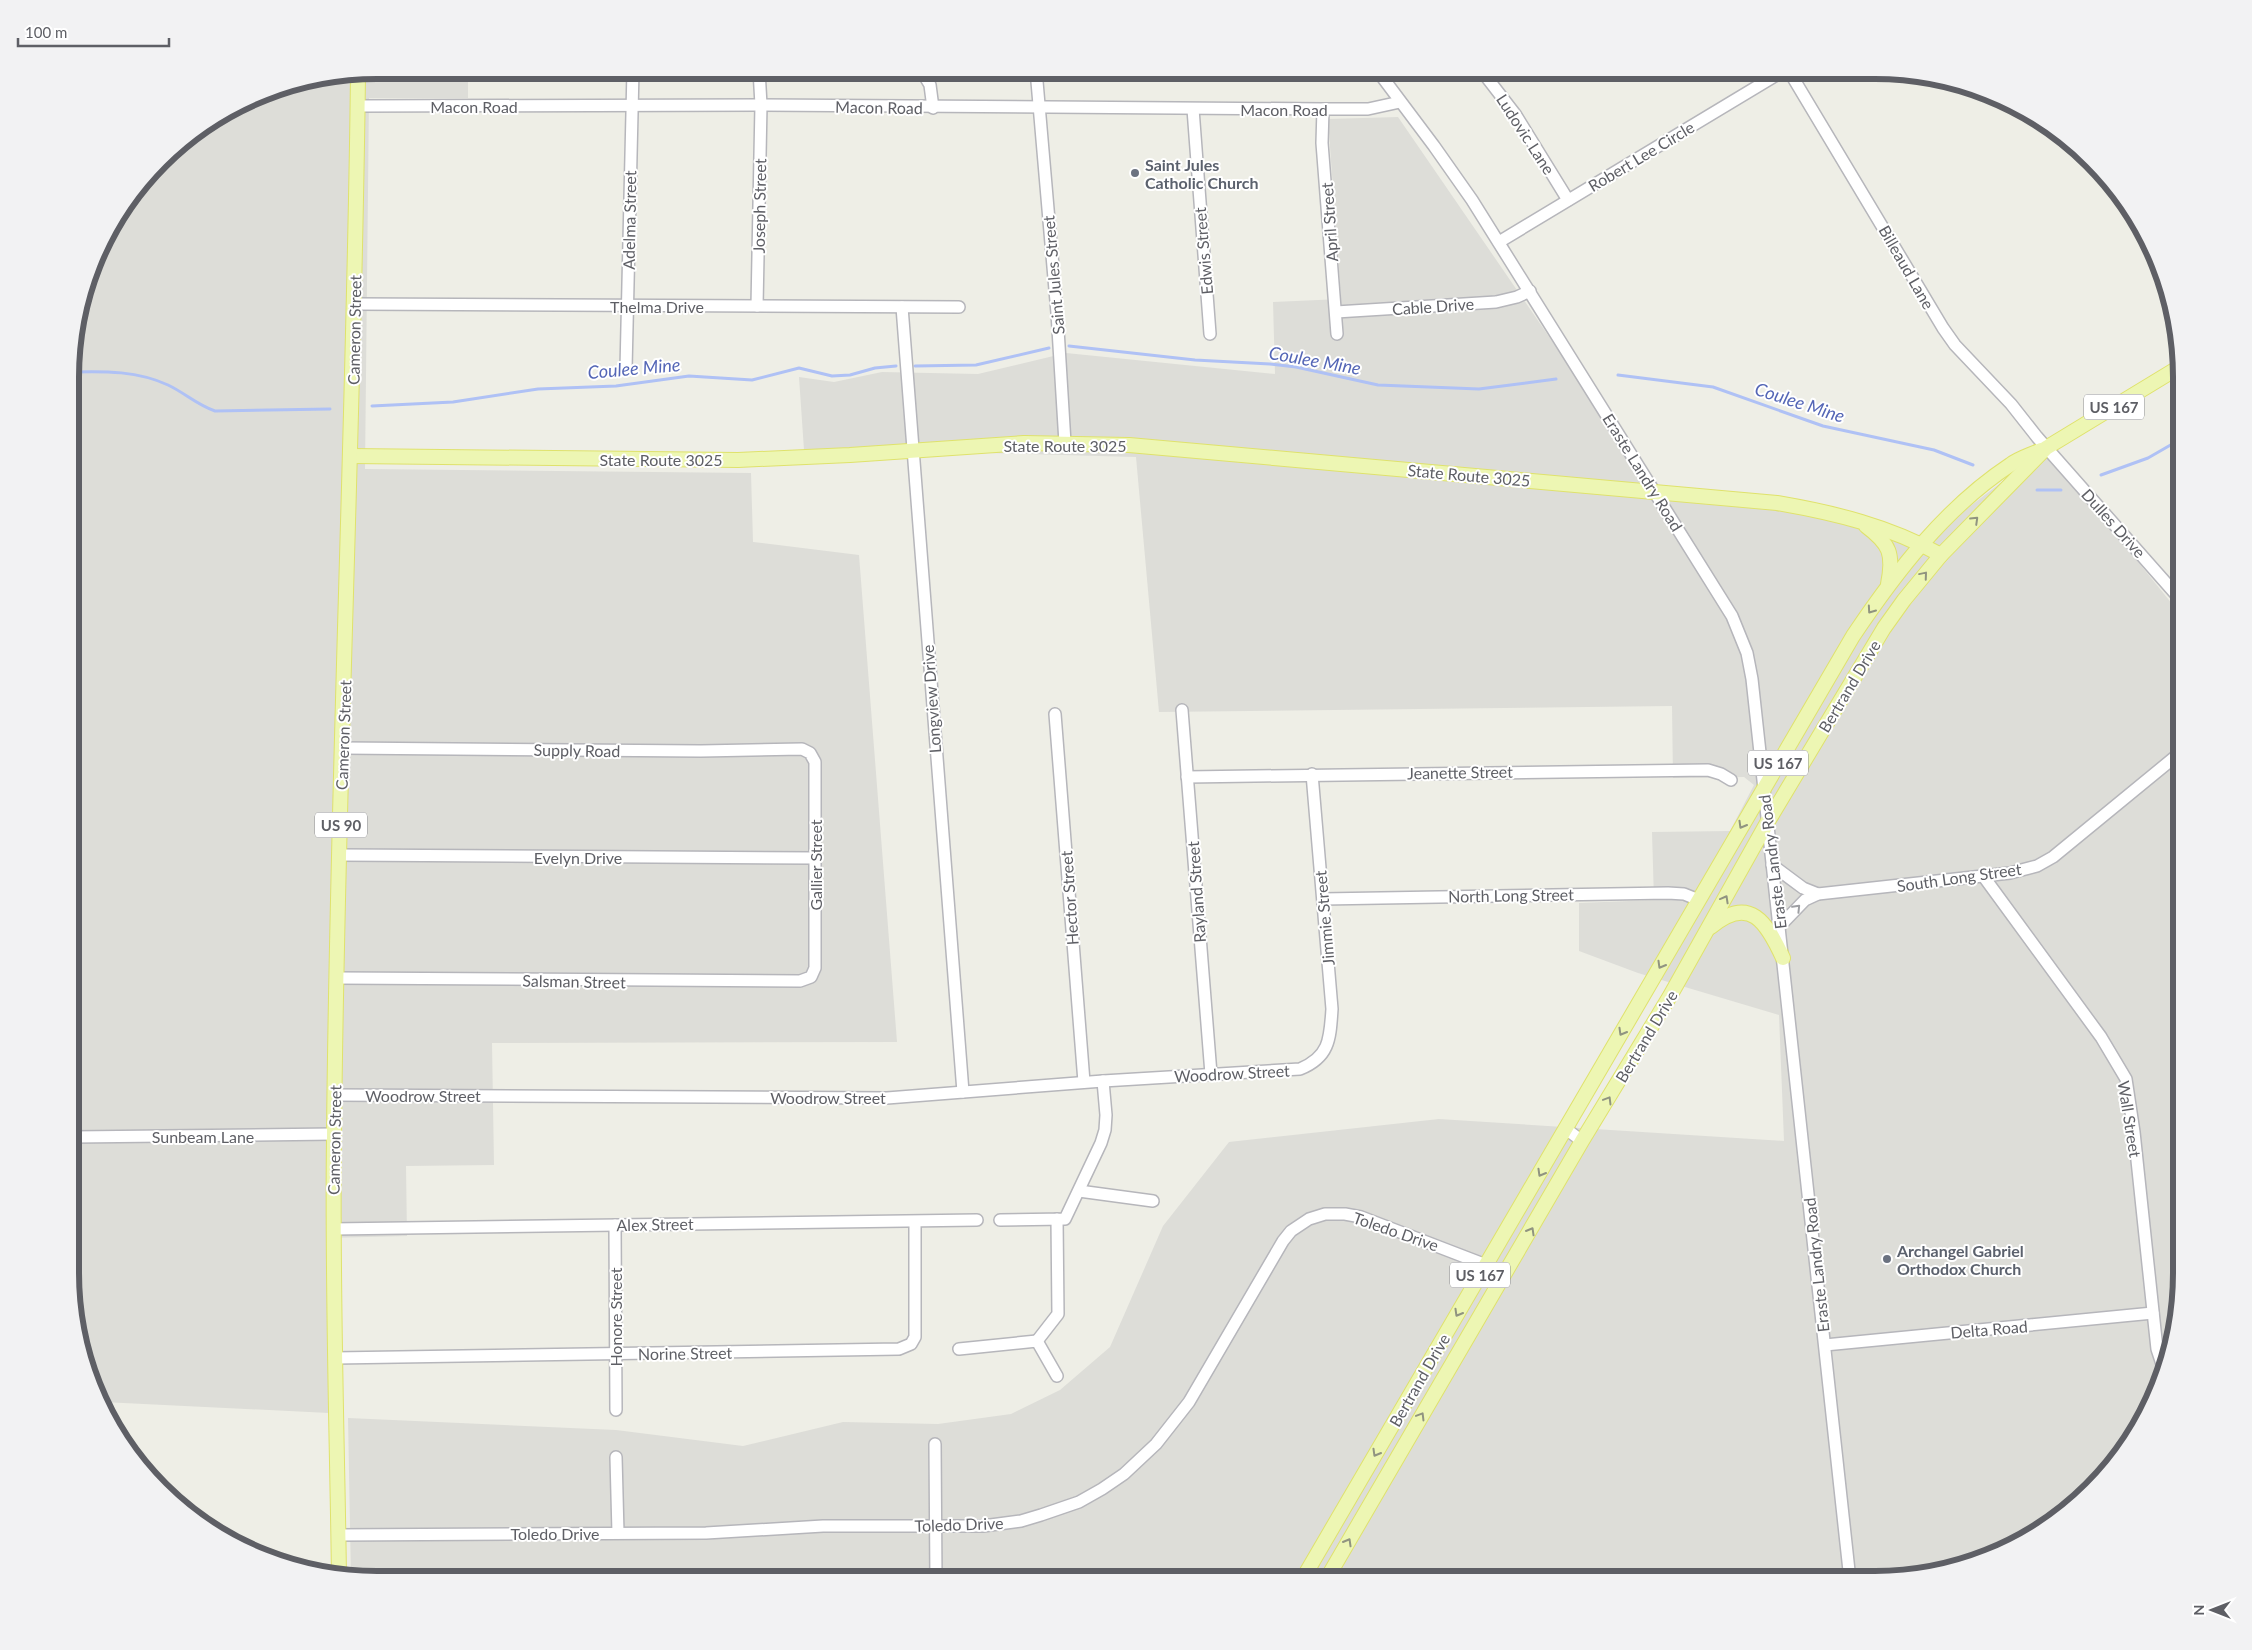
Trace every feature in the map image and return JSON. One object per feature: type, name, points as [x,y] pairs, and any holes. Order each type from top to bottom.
[{"type":"main road","name":"Cameron Street","points":[[339,1569],[333,1228],[334,1094],[355,304],[358,79]]},
{"type":"main road","name":"Bertrand Drive","points":[[1307,1571],[1853,636],[1888,586],[1921,544],[1980,488],[2011,463],[2046,448],[2173,371]]},
{"type":"main road","name":"State Route 3025","points":[[351,456],[738,460],[789,459],[952,447],[1065,443],[1184,448],[1777,503],[1858,519],[1893,531],[1941,555]]},
{"type":"main road","name":"Bertrand Drive","points":[[1331,1571],[1582,1142],[1670,996],[1767,823],[1884,628],[1941,555],[2046,448]]},
{"type":"main road","points":[[1858,519],[1880,536],[1887,545],[1891,559],[1888,586]]},
{"type":"main road","points":[[1707,931],[1730,915],[1740,913],[1752,915],[1763,921],[1771,932],[1783,958]]},
{"type":"street","name":"Adelma Street","points":[[626,370],[633,79]]},
{"type":"street","name":"Joseph Street","points":[[757,306],[761,105],[760,79]]},
{"type":"street","points":[[926,79],[930,85],[933,108]]},
{"type":"street","name":"Saint Jules Street","points":[[1037,79],[1057,313],[1065,443]]},
{"type":"street","name":"Eraste Landry Road","points":[[1383,79],[1440,154],[1499,242],[1655,491],[1742,635],[1752,679],[1849,1571]]},
{"type":"street","name":"Ludovic Lane","points":[[1488,79],[1515,114],[1568,200]]},
{"type":"street","name":"Robert Lee Circle","points":[[1499,242],[1770,79]]},
{"type":"street","name":"Billeaud Lane","points":[[1794,79],[1942,328],[1955,345],[2011,404],[2046,448]]},
{"type":"street","name":"Macon Road","points":[[358,106],[761,105],[933,108],[1368,109],[1400,102]]},
{"type":"street","name":"Edwis Street","points":[[1193,108],[1210,334]]},
{"type":"street","name":"April Street","points":[[1323,109],[1322,143],[1337,334]]},
{"type":"street","name":"Cable Drive","points":[[1336,312],[1496,302],[1517,297],[1530,291]]},
{"type":"street","name":"Thelma Drive","points":[[355,304],[959,307]]},
{"type":"street","name":"Longview Drive","points":[[902,307],[963,1092]]},
{"type":"street","name":"Dulles Drive","points":[[2046,448],[2173,591]]},
{"type":"street","name":"Rayland Street","points":[[1182,710],[1211,1074]]},
{"type":"street","name":"Hector Street","points":[[1055,714],[1084,1082]]},
{"type":"street","name":"Supply Road","points":[[343,748],[701,751],[802,749],[810,753]]},
{"type":"street","name":"Gallier Street","points":[[810,753],[815,762],[815,968],[811,977]]},
{"type":"street","name":"South Long Street","points":[[1779,927],[1805,900],[1818,894],[1984,877],[2037,866],[2053,856],[2173,758]]},
{"type":"street","name":"Jeanette Street","points":[[1188,777],[1708,770],[1731,780]]},
{"type":"street","name":"Jimmie Street","points":[[1312,774],[1332,1009],[1328,1042],[1318,1059]]},
{"type":"street","name":"Evelyn Drive","points":[[340,855],[815,858]]},
{"type":"street","points":[[1772,865],[1803,888],[1818,894]]},
{"type":"street","name":"Wall Street","points":[[1984,877],[2101,1037],[2126,1079],[2134,1132],[2157,1349],[2160,1359]]},
{"type":"street","name":"North Long Street","points":[[1323,899],[1668,893],[1684,894],[1699,900]]},
{"type":"street","name":"Salsman Street","points":[[337,978],[703,982],[800,981],[811,977]]},
{"type":"street","name":"Woodrow Street","points":[[334,1094],[887,1098],[1103,1080],[1300,1069],[1318,1059]]},
{"type":"street","points":[[1000,1220],[1065,1219],[1105,1130],[1103,1080]]},
{"type":"street","points":[[1566,1129],[1582,1142]]},
{"type":"street","name":"Sunbeam Lane","points":[[79,1137],[334,1134]]},
{"type":"street","points":[[1079,1191],[1153,1201]]},
{"type":"street","name":"Toledo Drive","points":[[338,1535],[706,1533],[823,1526],[936,1527],[999,1524],[1042,1515],[1079,1502],[1102,1489],[1124,1474],[1156,1444],[1180,1415],[1279,1247],[1291,1231],[1309,1219],[1335,1213],[1361,1217],[1486,1265]]},
{"type":"street","points":[[959,1349],[1037,1341],[1058,1314],[1057,1219]]},
{"type":"street","name":"Alex Street","points":[[333,1228],[977,1220]]},
{"type":"street","name":"Norine Street","points":[[335,1358],[899,1349],[913,1341],[915,1331],[915,1222]]},
{"type":"street","name":"Honore Street","points":[[615,1225],[614,1354],[616,1410]]},
{"type":"street","name":"Delta Road","points":[[1824,1345],[2153,1313]]},
{"type":"street","points":[[1037,1341],[1057,1376]]},
{"type":"street","points":[[935,1444],[936,1571]]},
{"type":"street","points":[[616,1457],[618,1533]]},
{"type":"shaded area","points":[[358,79],[468,79],[468,98],[369,98],[365,469],[751,473],[753,542],[859,555],[897,1042],[492,1043],[494,1165],[406,1166],[407,1236],[326,1238],[329,1413],[109,1402],[101,1387],[84,1331],[79,1292],[79,358],[81,338],[89,300],[101,263],[129,211],[166,166],[211,129],[263,101],[319,84]]},
{"type":"shaded area","points":[[1398,117],[1655,491],[1777,503],[1921,544],[2046,448],[2173,605],[2173,1292],[2168,1331],[2151,1387],[2123,1439],[2086,1484],[2056,1510],[2024,1531],[1989,1549],[1952,1561],[1933,1566],[1894,1571],[351,1570],[348,1418],[616,1430],[743,1446],[843,1422],[938,1424],[1011,1414],[1060,1390],[1110,1347],[1163,1226],[1229,1142],[1439,1119],[1784,1141],[1779,1015],[1638,973],[1579,951],[1579,903],[1654,900],[1652,832],[1730,831],[1754,785],[1744,777],[1673,778],[1672,706],[1159,712],[1136,457],[804,450],[799,377],[834,382],[882,372],[978,374],[1066,353],[1275,374],[1273,302],[1341,299],[1328,119]]},
{"type":"waterway","name":"Coulee Mine","points":[[1069,346],[1195,360],[1296,367],[1378,385],[1479,389],[1556,379]]},
{"type":"waterway","name":"Coulee Mine","points":[[915,366],[976,365],[1049,348]]},
{"type":"waterway","name":"Coulee Mine","points":[[372,406],[453,402],[538,389],[616,386],[689,376],[752,380],[799,368],[832,376],[850,375],[875,368],[896,366]]},
{"type":"waterway","name":"Coulee Mine","points":[[79,372],[133,374],[157,380],[202,406],[215,411],[330,409]]},
{"type":"waterway","name":"Coulee Mine","points":[[1618,375],[1713,387],[1823,426],[1934,450],[1973,465]]},
{"type":"waterway","name":"Coulee Mine","points":[[2101,475],[2148,458],[2173,444]]},
{"type":"waterway","name":"Coulee Mine","points":[[2037,490],[2061,490]]},
{"type":"place","name":"Saint Jules Catholic Church","points":[[1135,173]]},
{"type":"place","name":"Archangel Gabriel Orthodox Church","points":[[1887,1259]]}]
